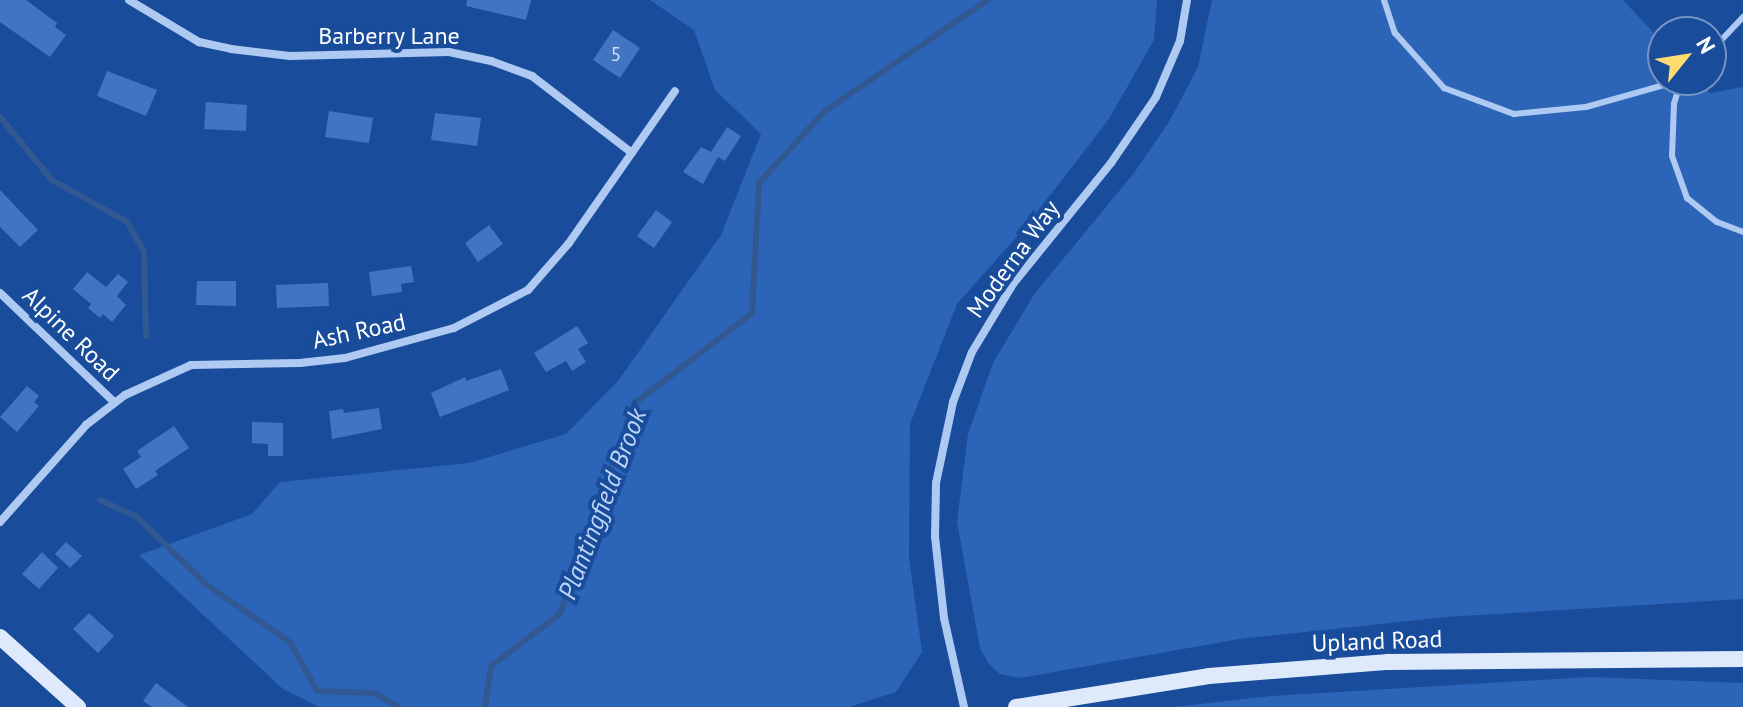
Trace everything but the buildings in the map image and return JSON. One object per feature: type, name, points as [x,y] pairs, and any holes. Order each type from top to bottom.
[{"type":"main road","points":[[0,637],[78,707]]},
{"type":"main road","name":"Upland Road","points":[[1016,707],[1209,676],[1388,662],[1743,659]]},
{"type":"street","name":"Barberry Lane","points":[[129,0],[199,42],[231,49],[290,56],[449,52],[491,61],[532,76],[632,153]]},
{"type":"street","name":"Moderna Way","points":[[964,707],[944,618],[935,537],[936,483],[953,402],[972,352],[1013,284],[1111,163],[1156,97],[1180,41],[1187,0]]},
{"type":"street","name":"Ash Road","points":[[0,522],[48,464],[86,425],[125,395],[191,365],[300,363],[345,358],[454,328],[528,290],[546,272],[675,91]]},
{"type":"street","name":"Alpine Road","points":[[0,293],[115,403]]},
{"type":"lane","points":[[1384,0],[1395,33],[1444,88],[1514,114],[1586,107],[1647,90]]},
{"type":"lane","points":[[1740,25],[1743,17]]},
{"type":"lane","points":[[1677,96],[1672,156],[1687,198],[1717,222],[1743,232]]},
{"type":"shaded area","points":[[650,0],[1157,0],[1154,40],[1109,119],[1028,224],[957,304],[910,424],[909,558],[922,652],[896,692],[849,707],[319,707],[283,689],[139,555],[252,514],[280,482],[469,463],[566,434],[618,381],[721,235],[761,134],[715,90],[694,30]]},
{"type":"shaded area","points":[[1212,0],[1623,0],[1647,26],[1647,96],[1727,96],[1727,90],[1743,87],[1743,599],[1446,617],[1239,639],[1020,678],[1000,674],[989,664],[980,648],[957,522],[968,434],[993,363],[1035,293],[1134,173],[1169,122],[1198,67]]},
{"type":"shaded area","points":[[1589,677],[1743,683],[1743,707],[1173,707],[1271,696]]},
{"type":"waterway","name":"Plantingfield Brook","points":[[485,707],[491,666],[560,614],[634,404],[752,313],[759,183],[825,111],[988,0]]},
{"type":"waterway","points":[[0,117],[52,180],[127,222],[144,251],[146,336]]},
{"type":"waterway","points":[[100,500],[137,517],[207,585],[290,642],[317,691],[375,693],[398,707]]}]
